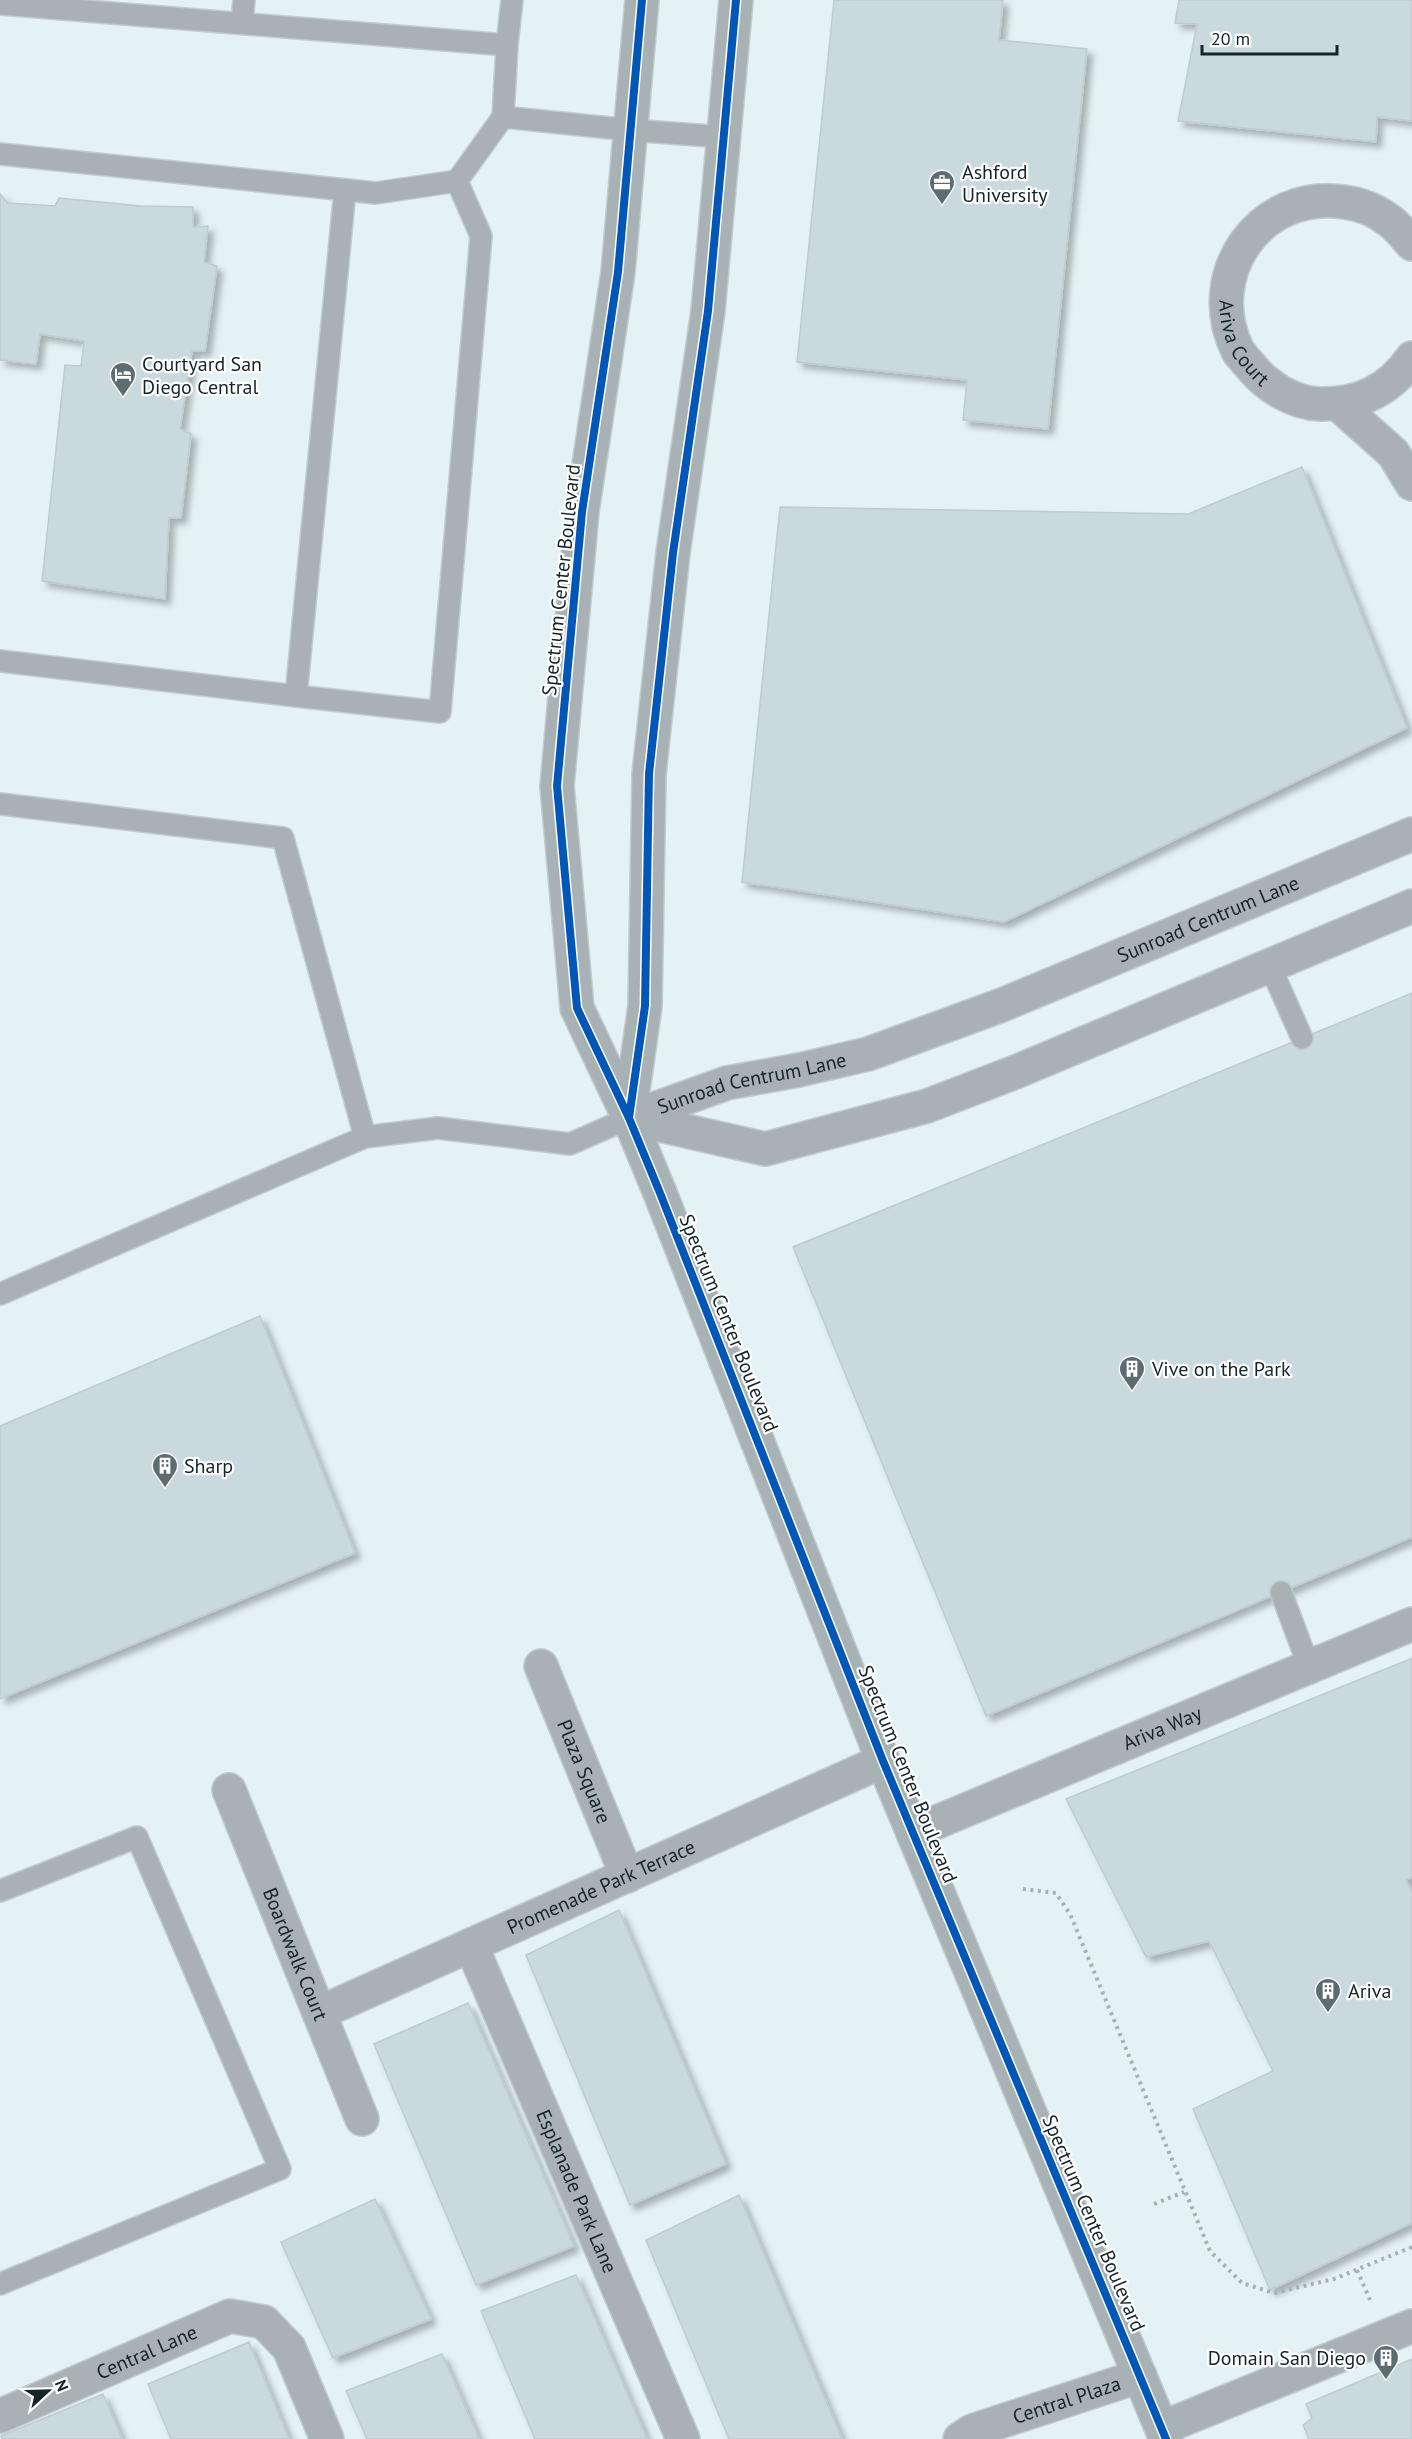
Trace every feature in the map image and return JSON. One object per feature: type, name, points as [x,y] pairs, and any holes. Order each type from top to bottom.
[{"type":"street","name":"Spectrum Center Boulevard","points":[[642,0],[618,272],[582,512],[557,786],[577,1008],[628,1118],[684,1252],[884,1761],[1164,2434]]},
{"type":"street","points":[[628,1118],[645,1006],[650,774],[673,554],[708,311],[736,0]]},
{"type":"street","name":"Ariva Court","points":[[1412,244],[1390,220],[1359,204],[1325,199],[1291,206],[1261,224],[1239,251],[1227,284],[1227,319],[1239,352],[1261,379],[1290,397],[1314,404],[1338,404],[1371,395],[1400,376],[1412,358]]},
{"type":"street","points":[[1338,404],[1393,453],[1412,484]]},
{"type":"street","name":"Sunroad Centrum Lane","points":[[628,1118],[727,1083],[799,1070],[868,1054],[891,1046],[1002,1005],[1412,834]]},
{"type":"street","name":"Sunroad Centrum Lane","points":[[628,1118],[765,1149],[927,1106],[1018,1071],[1412,906]]},
{"type":"street","name":"Ariva Way","points":[[913,1832],[1412,1624]]},
{"type":"street","name":"Plaza Square","points":[[541,1666],[627,1876]]},
{"type":"street","name":"Promenade Park Terrace","points":[[319,2013],[884,1761]]},
{"type":"street","name":"Boardwalk Court","points":[[229,1790],[362,2119]]},
{"type":"street","name":"Esplanade Park Lane","points":[[471,1945],[683,2439]]},
{"type":"street","name":"Central Lane","points":[[0,2416],[230,2316],[264,2322],[289,2348],[327,2439]]},
{"type":"street","points":[[1164,2434],[1412,2326]]},
{"type":"street","name":"Central Plaza","points":[[960,2439],[972,2431],[1140,2376]]},
{"type":"lane","points":[[242,22],[244,0]]},
{"type":"lane","points":[[0,154],[376,193],[457,181],[503,117],[512,0]]},
{"type":"lane","points":[[0,4],[507,45]]},
{"type":"lane","points":[[503,117],[724,137]]},
{"type":"lane","points":[[0,661],[440,712],[481,236],[457,181]]},
{"type":"lane","points":[[296,696],[345,189]]},
{"type":"lane","points":[[0,804],[283,838],[365,1137]]},
{"type":"lane","points":[[1270,966],[1302,1038]]},
{"type":"lane","points":[[0,1294],[365,1137],[438,1128],[570,1144],[628,1118]]},
{"type":"lane","points":[[1281,1592],[1309,1667]]},
{"type":"lane","points":[[0,1892],[137,1837],[280,2169],[0,2284]]},
{"type":"path","points":[[1023,1889],[1056,1893],[1070,1914],[1210,2251],[1242,2283],[1274,2293],[1334,2279],[1412,2247]]},
{"type":"path","points":[[1154,2204],[1184,2192]]},
{"type":"path","points":[[1357,2270],[1371,2301]]},
{"type":"building","name":"Ashford University","points":[[834,0],[1003,0],[999,40],[1087,49],[1048,429],[963,420],[967,380],[797,362]]},
{"type":"building","points":[[1179,0],[1412,0],[1412,121],[1377,117],[1376,142],[1178,121],[1197,24],[1175,23]]},
{"type":"building","name":"Courtyard San Diego Central","points":[[0,194],[8,203],[55,206],[59,198],[141,206],[193,207],[193,227],[208,226],[204,262],[217,266],[205,351],[192,351],[180,429],[191,434],[181,518],[169,518],[165,599],[42,581],[65,365],[81,366],[84,341],[40,334],[36,364],[0,360]]},
{"type":"building","points":[[1302,467],[1407,728],[1004,922],[742,882],[780,507],[1188,514]]},
{"type":"building","name":"Vive on the Park","points":[[1412,993],[1412,1537],[986,1716],[793,1247]]},
{"type":"building","name":"Sharp","points":[[260,1316],[355,1553],[0,1699],[0,1426]]},
{"type":"building","name":"Ariva","points":[[1412,1658],[1412,1877],[1406,1880],[1412,1892],[1412,2223],[1270,2290],[1193,2109],[1273,2071],[1209,1941],[1146,1957],[1066,1799]]},
{"type":"building","points":[[619,1910],[726,2164],[630,2205],[526,1955]]},
{"type":"building","points":[[468,2003],[574,2246],[476,2285],[374,2044]]},
{"type":"building","points":[[739,2195],[842,2439],[729,2439],[646,2240]]},
{"type":"building","points":[[375,2199],[431,2319],[333,2358],[281,2242]]},
{"type":"building","points":[[576,2275],[647,2439],[535,2439],[481,2311]]},
{"type":"building","points":[[249,2342],[289,2439],[171,2439],[148,2384]]},
{"type":"building","points":[[442,2354],[479,2439],[367,2439],[346,2391]]},
{"type":"building","name":"Domain San Diego","points":[[1412,2359],[1412,2439],[1309,2439],[1303,2425],[1312,2418],[1306,2404]]},
{"type":"building","points":[[103,2394],[122,2439],[2,2439],[1,2436]]},
{"type":"cycle path","points":[[642,0],[618,272],[582,512],[557,786],[577,1008],[629,1118],[660,1193],[883,1761],[1166,2439]]},
{"type":"cycle path","points":[[629,1118],[645,1006],[649,774],[673,553],[708,311],[736,0]]},
{"type":"place","name":"Ashford University","points":[[942,206]]},
{"type":"place","name":"Courtyard San Diego Central","points":[[123,398]]},
{"type":"place","name":"Vive on the Park","points":[[1132,1392]]},
{"type":"place","name":"Sharp","points":[[165,1489]]},
{"type":"place","name":"Ariva","points":[[1328,2014]]},
{"type":"place","name":"Domain San Diego","points":[[1386,2381]]}]
